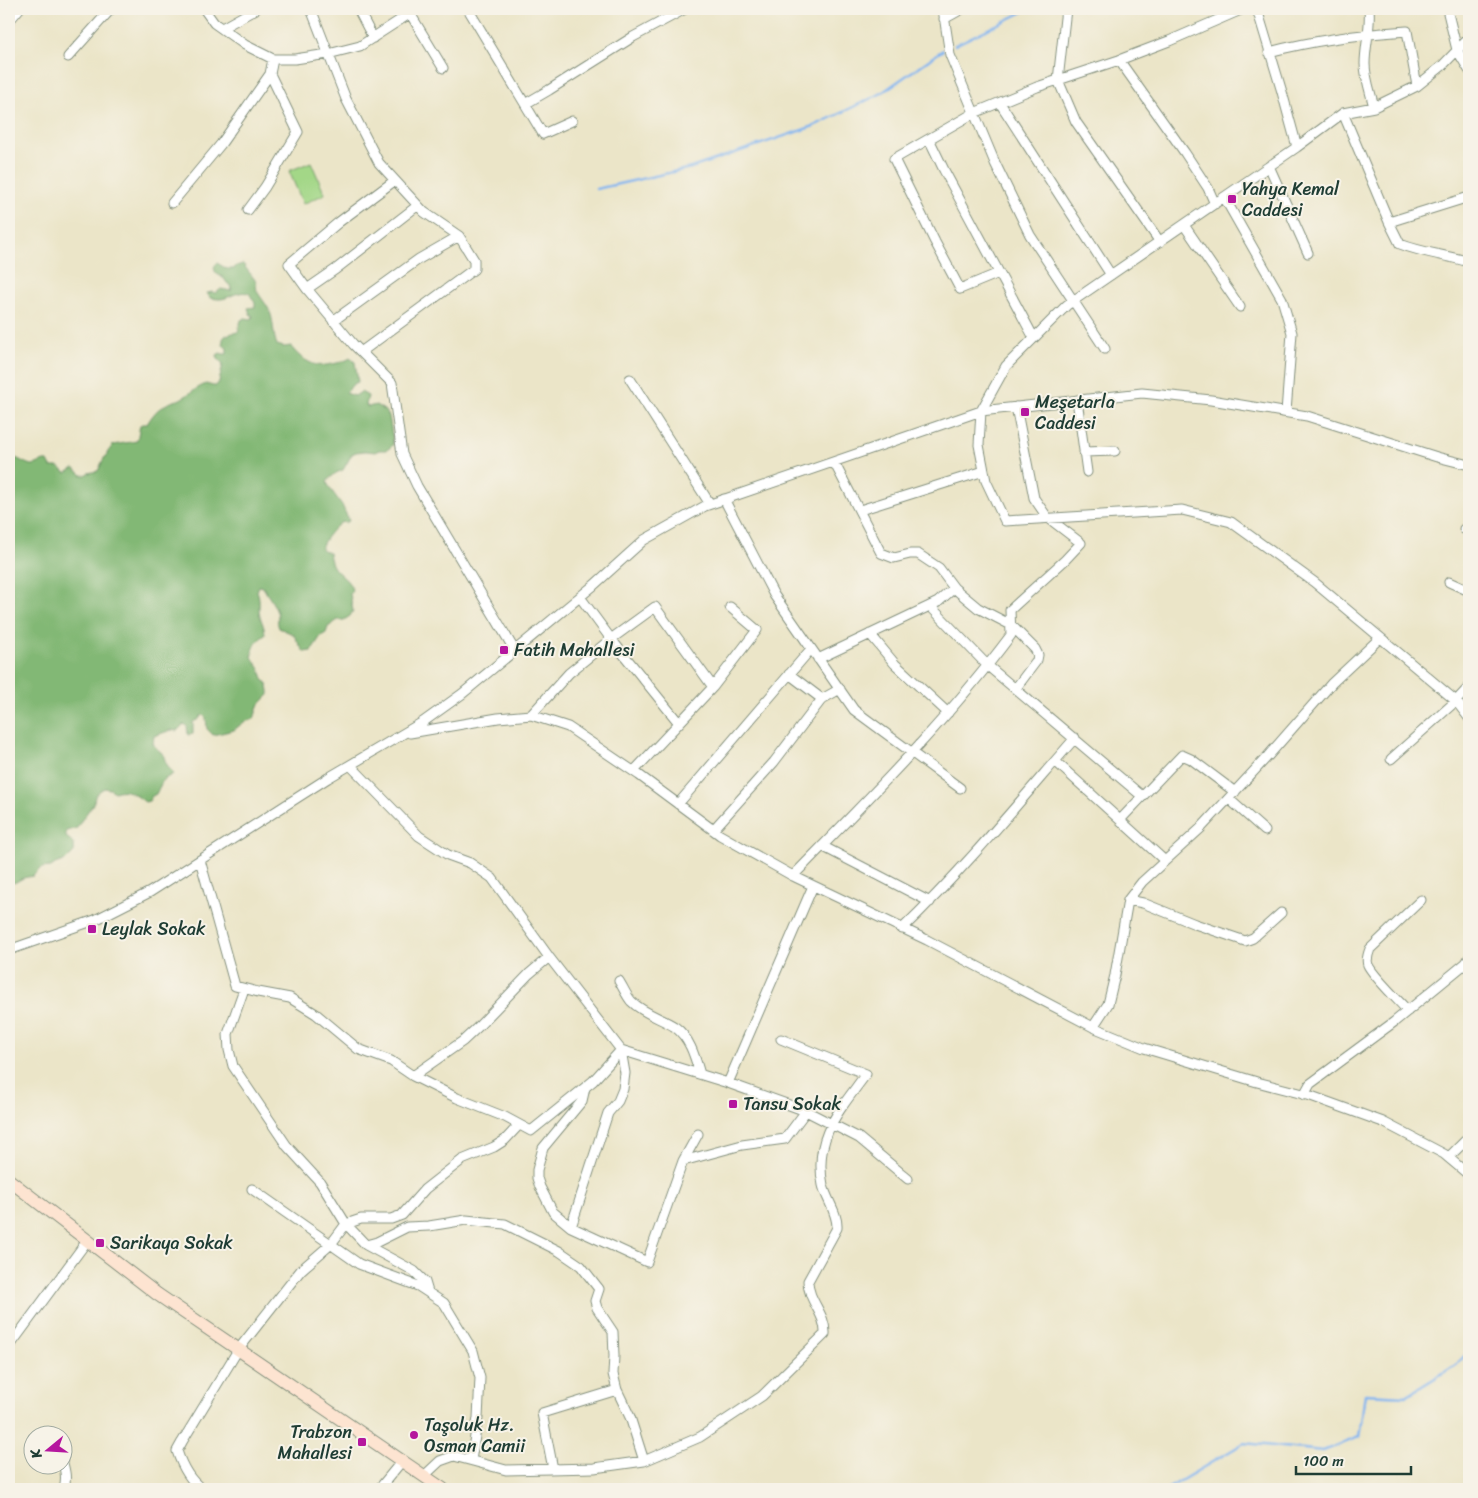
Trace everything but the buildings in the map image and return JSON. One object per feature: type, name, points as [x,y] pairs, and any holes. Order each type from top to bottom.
[{"type":"street","points":[[9,21],[19,9]]},
{"type":"street","points":[[68,58],[110,9]]},
{"type":"street","points":[[204,9],[214,23],[246,45],[273,59],[295,59],[328,54],[360,46],[411,10],[442,68]]},
{"type":"street","points":[[222,28],[256,9]]},
{"type":"street","points":[[311,9],[346,99],[379,163],[424,212],[459,236],[474,260],[474,269],[361,352]]},
{"type":"street","points":[[358,9],[373,38]]},
{"type":"street","points":[[468,9],[542,134],[572,121]]},
{"type":"street","points":[[525,104],[633,36],[685,9]]},
{"type":"street","points":[[943,9],[950,55],[995,163],[1030,235],[1105,349]]},
{"type":"street","points":[[944,19],[962,9]]},
{"type":"street","points":[[1066,9],[1058,80],[1076,122],[1160,242]]},
{"type":"street","points":[[1000,273],[960,289],[894,159],[974,113],[1037,87],[1169,41],[1243,9]]},
{"type":"street","points":[[1256,9],[1297,147]]},
{"type":"street","points":[[1369,9],[1370,17],[1365,67],[1374,107]]},
{"type":"street","points":[[1447,9],[1457,50],[1469,70]]},
{"type":"street","points":[[1269,52],[1302,43],[1368,33],[1408,31],[1417,86]]},
{"type":"street","points":[[1469,38],[1442,66],[1417,86],[1374,107],[1343,113],[1297,147],[1067,305],[1006,366],[981,411],[979,445],[986,482],[1005,520],[1182,510],[1231,522],[1314,582],[1456,701],[1469,718]]},
{"type":"street","points":[[172,203],[221,144],[270,74],[273,59]]},
{"type":"street","points":[[1119,60],[1185,153],[1208,188],[1215,204]]},
{"type":"street","points":[[248,210],[265,187],[298,132],[270,74]]},
{"type":"street","points":[[1000,103],[1111,275]]},
{"type":"street","points":[[1343,113],[1400,244],[1415,250],[1469,262]]},
{"type":"street","points":[[929,139],[1034,338]]},
{"type":"street","points":[[1269,166],[1308,253]]},
{"type":"street","points":[[394,180],[339,222],[289,264],[333,321],[392,383],[402,454],[417,486],[515,651]]},
{"type":"street","points":[[1224,197],[1282,299],[1292,333],[1286,412]]},
{"type":"street","points":[[1389,222],[1469,197]]},
{"type":"street","points":[[307,289],[418,206]]},
{"type":"street","points":[[1184,225],[1240,307]]},
{"type":"street","points":[[333,321],[419,259],[459,236]]},
{"type":"street","points":[[630,379],[710,504]]},
{"type":"street","points":[[9,950],[95,920],[150,892],[350,765],[423,722],[462,694],[515,651],[644,540],[710,504],[981,411],[1142,393],[1211,400],[1307,416],[1437,457],[1469,465]]},
{"type":"street","points":[[1077,400],[1087,472]]},
{"type":"street","points":[[792,876],[913,753],[988,666],[1011,635],[1010,610],[1081,543],[1047,517],[1034,498],[1016,407]]},
{"type":"street","points":[[1084,452],[1115,451]]},
{"type":"street","points":[[834,462],[881,553],[894,558],[918,554],[939,568],[954,588],[978,608],[1011,625],[1035,649],[1038,655],[1037,660],[1016,688]]},
{"type":"street","points":[[860,510],[984,471]]},
{"type":"street","points":[[724,499],[774,595],[854,710],[960,788]]},
{"type":"street","points":[[1449,582],[1469,591]]},
{"type":"street","points":[[818,658],[938,602],[954,588]]},
{"type":"street","points":[[580,597],[611,639],[680,723]]},
{"type":"street","points":[[531,715],[569,673],[655,606],[713,687]]},
{"type":"street","points":[[930,606],[988,666],[1142,796]]},
{"type":"street","points":[[634,771],[713,687],[757,630],[730,607]]},
{"type":"street","points":[[870,634],[895,664],[948,712]]},
{"type":"street","points":[[1094,1027],[1108,1004],[1128,900],[1142,882],[1200,829],[1232,795],[1332,682],[1380,638]]},
{"type":"street","points":[[678,804],[811,649]]},
{"type":"street","points":[[789,674],[822,699]]},
{"type":"street","points":[[1391,758],[1456,701],[1469,687]]},
{"type":"street","points":[[713,830],[774,762],[822,699],[840,689]]},
{"type":"street","points":[[403,734],[498,718],[531,715],[568,727],[634,771],[713,830],[792,876],[902,929],[1094,1027],[1144,1048],[1311,1096],[1382,1122],[1449,1157],[1469,1175]]},
{"type":"street","points":[[902,929],[979,850],[1075,738]]},
{"type":"street","points":[[1120,820],[1182,755],[1191,759],[1232,795],[1264,831]]},
{"type":"street","points":[[1055,760],[1165,861]]},
{"type":"street","points":[[350,765],[419,836],[448,855],[470,863],[492,878],[621,1050],[625,1073],[623,1089],[618,1101],[608,1113],[571,1227]]},
{"type":"street","points":[[822,846],[930,902]]},
{"type":"street","points":[[200,860],[236,986],[290,998],[316,1014],[358,1049],[391,1061],[413,1076],[457,1098],[505,1117],[531,1131],[593,1081],[621,1050]]},
{"type":"street","points":[[728,1083],[813,886]]},
{"type":"street","points":[[1128,900],[1143,903],[1195,924],[1245,941],[1253,938],[1281,913]]},
{"type":"street","points":[[1408,1011],[1373,973],[1367,964],[1368,954],[1370,949],[1421,900]]},
{"type":"street","points":[[413,1076],[463,1041],[529,974],[550,957]]},
{"type":"street","points":[[1304,1095],[1310,1084],[1408,1011],[1469,958]]},
{"type":"street","points":[[619,981],[632,1001],[652,1016],[675,1027],[686,1039],[695,1056],[700,1074]]},
{"type":"street","points":[[244,989],[228,1034],[233,1066],[287,1146],[320,1182],[346,1224],[366,1245],[414,1271],[425,1282],[428,1292]]},
{"type":"street","points":[[424,1476],[440,1461],[454,1456],[506,1470],[594,1468],[644,1461],[700,1437],[762,1396],[825,1334],[824,1320],[809,1289],[808,1281],[837,1228],[837,1220],[823,1185],[821,1167],[825,1137],[831,1124],[866,1074],[781,1039]]},
{"type":"street","points":[[621,1050],[728,1083],[806,1111],[858,1138],[908,1179]]},
{"type":"street","points":[[585,1088],[582,1101],[544,1148],[537,1178],[553,1212],[571,1227],[647,1262],[683,1161],[698,1134]]},
{"type":"street","points":[[683,1161],[742,1146],[785,1139],[806,1111]]},
{"type":"street","points":[[202,1489],[193,1483],[180,1460],[178,1451],[182,1442],[238,1350],[301,1270],[331,1244],[346,1224],[361,1219],[391,1219],[402,1215],[425,1189],[462,1160],[494,1147],[505,1140],[519,1125]]},
{"type":"street","points":[[1449,1157],[1469,1137]]},
{"type":"street","points":[[9,1180],[157,1294],[443,1489]]},
{"type":"street","points":[[252,1189],[359,1264],[418,1286],[444,1303],[473,1351],[480,1378],[478,1418],[471,1460]]},
{"type":"street","points":[[366,1245],[407,1227],[429,1226],[466,1220],[505,1224],[559,1251],[582,1266],[599,1289],[595,1301],[597,1308],[613,1332],[613,1374],[617,1390],[630,1417],[644,1461]]},
{"type":"street","points":[[9,1347],[87,1241]]},
{"type":"street","points":[[553,1469],[542,1413],[617,1390]]},
{"type":"street","points":[[379,1489],[402,1461]]},
{"type":"street","points":[[62,1489],[64,1488],[66,1476]]},
{"type":"green space","points":[[311,162],[325,194],[303,204],[289,171]]},
{"type":"green space","points":[[217,263],[227,269],[234,269],[236,266],[243,264],[256,283],[257,291],[267,305],[277,345],[291,346],[302,358],[316,365],[334,364],[350,358],[355,362],[358,382],[353,384],[346,393],[355,396],[361,392],[368,396],[366,405],[368,407],[376,405],[389,416],[393,445],[387,450],[356,452],[352,454],[343,470],[336,473],[327,482],[342,505],[349,521],[342,522],[336,527],[326,538],[321,549],[329,553],[334,568],[351,587],[350,594],[353,611],[344,620],[338,620],[328,627],[326,633],[321,636],[311,651],[304,652],[293,634],[279,628],[276,609],[263,587],[259,586],[257,591],[259,611],[265,635],[256,644],[252,657],[268,685],[269,695],[258,706],[254,719],[244,722],[234,730],[213,735],[207,729],[206,718],[203,715],[193,722],[193,734],[188,735],[187,726],[184,724],[177,731],[171,730],[154,736],[153,743],[155,747],[163,754],[173,774],[163,780],[156,794],[149,801],[145,802],[128,791],[115,792],[104,788],[96,795],[93,804],[77,828],[66,831],[66,837],[74,845],[74,852],[66,860],[51,867],[41,868],[33,876],[9,884],[9,457],[32,465],[48,461],[51,467],[59,467],[66,473],[74,468],[82,475],[98,471],[113,445],[137,441],[140,425],[147,424],[161,407],[180,399],[206,384],[216,386],[219,382],[223,364],[217,355],[220,353],[227,354],[227,348],[223,345],[223,339],[226,335],[238,332],[241,320],[245,318],[252,319],[253,316],[248,308],[255,307],[255,303],[249,293],[244,292],[222,299],[210,298],[207,293],[216,293],[221,289],[231,291],[232,287],[216,272],[214,267]]},
{"type":"waterway","points":[[955,45],[1029,9]]},
{"type":"waterway","points":[[596,189],[691,168],[814,126],[880,94],[943,50]]},
{"type":"waterway","points":[[1167,1489],[1244,1443],[1323,1451],[1359,1437],[1365,1394],[1406,1396],[1456,1365],[1469,1351]]},
{"type":"place","name":"Yahya Kemal Caddesi","points":[[1232,199]]},
{"type":"place","name":"Meşetarla Caddesi","points":[[1025,412]]},
{"type":"place","name":"Fatih Mahallesi","points":[[504,650]]},
{"type":"place","name":"Leylak Sokak","points":[[92,929]]},
{"type":"place","name":"Tansu Sokak","points":[[733,1104]]},
{"type":"place","name":"Sarikaya Sokak","points":[[100,1243]]},
{"type":"place","name":"Taşoluk Hz. Osman Camii","points":[[414,1435]]},
{"type":"place","name":"Trabzon Mahallesi","points":[[362,1442]]}]
